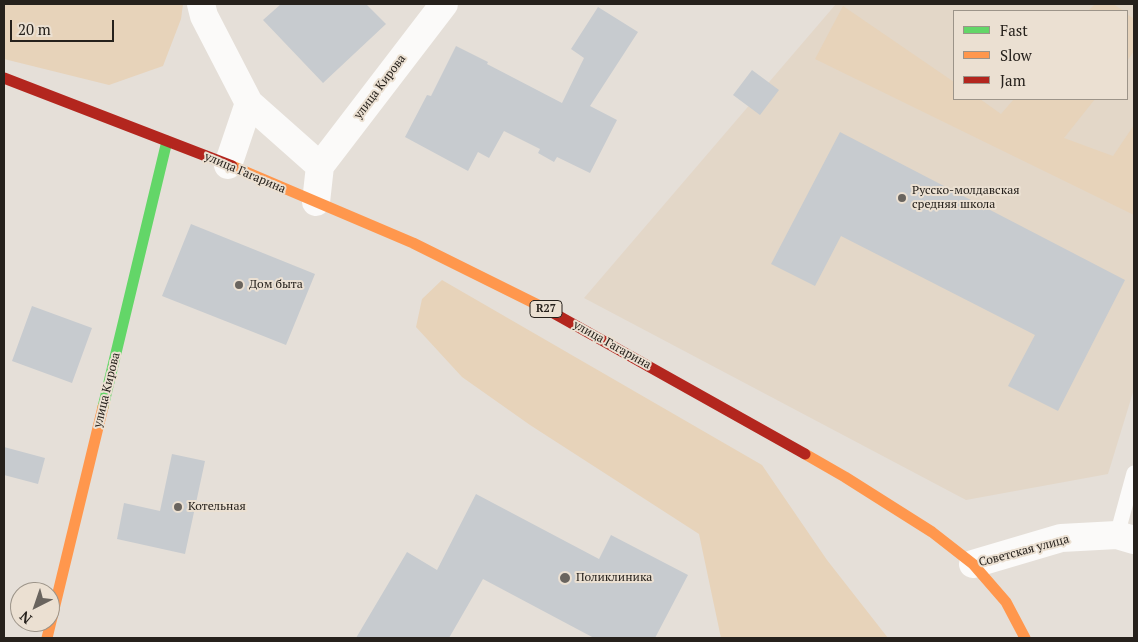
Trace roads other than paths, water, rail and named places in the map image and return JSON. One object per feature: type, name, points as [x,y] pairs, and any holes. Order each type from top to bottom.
[{"type":"main road","name":"улица Гагарина","points":[[4,78],[228,165],[413,243],[490,280],[578,326],[845,477],[932,532],[973,564],[991,583],[1006,602],[1025,638]]},
{"type":"main road","name":"улица Кирова","points":[[47,638],[167,141]]},
{"type":"street","points":[[201,4],[204,16],[249,104],[320,166],[316,202]]},
{"type":"street","name":"улица Кирова","points":[[320,166],[444,4]]},
{"type":"street","points":[[228,165],[249,104]]},
{"type":"street","name":"Советская улица","points":[[973,564],[1061,538],[1125,537]]},
{"type":"lane","points":[[1125,537],[1134,473]]},
{"type":"place","name":"Русско-молдавская средняя школа","points":[[902,198]]},
{"type":"place","name":"Дом быта","points":[[239,285]]},
{"type":"place","name":"Котельная","points":[[178,507]]},
{"type":"place","name":"Поликлиника","points":[[565,578]]}]
